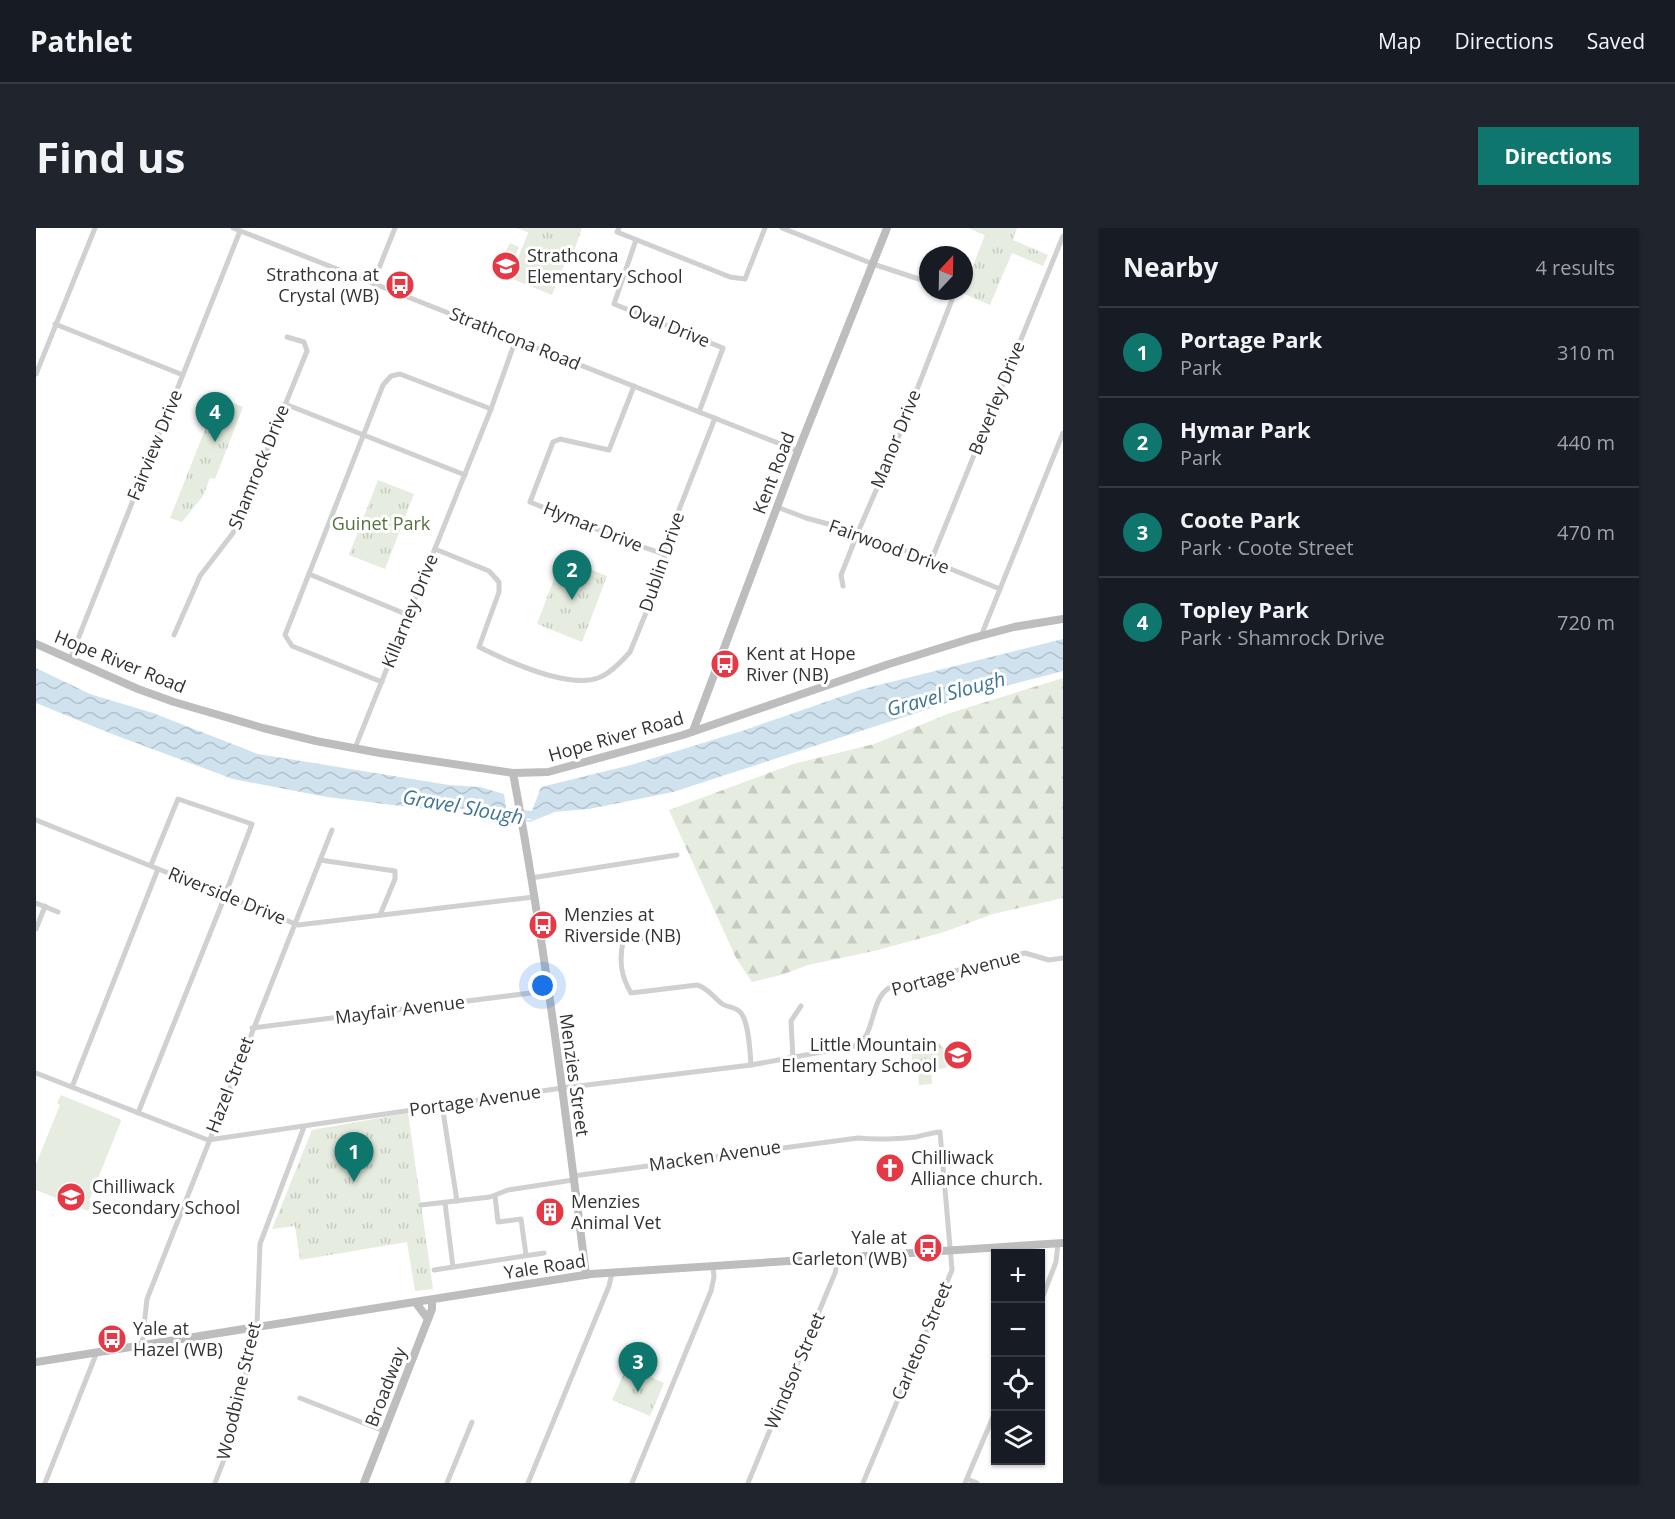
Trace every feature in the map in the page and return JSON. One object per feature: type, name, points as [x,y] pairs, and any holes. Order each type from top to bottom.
[{"type":"street","points":[[36,374],[94,228]]},
{"type":"street","name":"Strathcona Road","points":[[233,228],[798,451]]},
{"type":"street","points":[[373,283],[395,228]]},
{"type":"street","points":[[619,228],[617,232],[636,240],[730,277],[745,279],[765,228]]},
{"type":"street","points":[[782,228],[873,264],[919,279]]},
{"type":"street","points":[[804,236],[807,228]]},
{"type":"street","name":"Kent Road","points":[[693,731],[798,451],[887,228]]},
{"type":"street","name":"Fairview Drive","points":[[70,659],[240,231]]},
{"type":"street","name":"Beverley Drive","points":[[931,561],[1063,236]]},
{"type":"street","name":"Oval Drive","points":[[636,240],[614,304],[723,348],[699,412]]},
{"type":"street","name":"Manor Drive","points":[[843,586],[841,575],[893,451],[951,300]]},
{"type":"street","points":[[55,324],[183,375]]},
{"type":"street","name":"Shamrock Drive","points":[[174,635],[197,582],[233,533],[307,351],[304,342],[287,337]]},
{"type":"street","name":"Killarney Drive","points":[[355,748],[491,409],[516,339]]},
{"type":"street","points":[[382,682],[292,646],[285,635],[363,435],[383,385],[391,376],[400,374],[491,409]]},
{"type":"street","name":"Hymar Drive","points":[[634,386],[609,450],[560,439],[553,442],[530,502],[666,555]]},
{"type":"street","points":[[285,404],[465,475]]},
{"type":"street","name":"Dublin Drive","points":[[435,549],[489,571],[499,582],[498,592],[479,648],[540,673],[573,681],[598,678],[622,662],[630,652],[663,571],[666,543],[715,418]]},
{"type":"street","points":[[981,636],[1063,433]]},
{"type":"street","name":"Fairwood Drive","points":[[777,507],[806,518],[858,532],[1000,589]]},
{"type":"street","points":[[309,574],[408,615]]},
{"type":"street","name":"Hope River Road","points":[[36,644],[138,689],[263,728],[355,748],[513,773],[548,772],[693,731],[889,664],[981,636],[1014,627],[1063,619]]},
{"type":"street","name":"Menzies Street","points":[[513,773],[562,1088],[586,1275]]},
{"type":"street","points":[[138,1113],[252,824],[178,799],[151,866]]},
{"type":"street","name":"Riverside Drive","points":[[36,820],[298,925],[534,897]]},
{"type":"street","name":"Hazel Street","points":[[142,1344],[147,1299],[332,830]]},
{"type":"street","points":[[531,878],[677,855]]},
{"type":"street","points":[[320,860],[394,871],[395,879],[380,915]]},
{"type":"street","points":[[72,1087],[159,869]]},
{"type":"street","points":[[36,903],[58,912]]},
{"type":"street","points":[[36,929],[45,906]]},
{"type":"street","points":[[667,934],[623,942],[620,956],[625,982],[631,993],[697,985],[702,987],[722,1005],[741,1013],[746,1027],[751,1065]]},
{"type":"street","name":"Portage Avenue","points":[[36,1073],[208,1140],[562,1088],[793,1059],[859,1044],[865,1037],[881,996],[889,988],[1025,953],[1049,960],[1063,958]]},
{"type":"street","name":"Mayfair Avenue","points":[[252,1028],[547,991]]},
{"type":"street","points":[[793,1059],[791,1021],[801,1006]]},
{"type":"street","points":[[442,1106],[457,1201]]},
{"type":"street","name":"Woodbine Street","points":[[215,1483],[228,1449],[257,1326],[260,1244],[304,1127]]},
{"type":"street","name":"Carleton Street","points":[[858,1138],[908,1137],[940,1132],[952,1270],[863,1483]]},
{"type":"street","name":"Macken Avenue","points":[[421,1205],[495,1196],[508,1190],[573,1178],[858,1138]]},
{"type":"street","points":[[495,1196],[498,1222],[521,1219],[526,1255]]},
{"type":"street","points":[[445,1203],[453,1267]]},
{"type":"street","points":[[1045,1291],[1056,1262],[1060,1243]]},
{"type":"street","name":"Yale Road","points":[[36,1362],[586,1275],[1060,1243]]},
{"type":"street","points":[[434,1270],[544,1253]]},
{"type":"street","name":"Windsor Street","points":[[748,1483],[836,1273],[838,1259]]},
{"type":"street","points":[[632,1483],[711,1291],[714,1277],[713,1267]]},
{"type":"street","points":[[528,1483],[609,1286],[612,1273]]},
{"type":"street","name":"Broadway","points":[[364,1483],[432,1309],[432,1300]]},
{"type":"street","points":[[416,1303],[428,1318]]},
{"type":"street","points":[[45,1483],[97,1352]]},
{"type":"street","points":[[300,1398],[384,1431]]},
{"type":"street","points":[[977,1483],[966,1481],[996,1411]]},
{"type":"street","points":[[447,1483],[472,1422]]},
{"type":"green space","points":[[517,228],[582,228],[574,251]]},
{"type":"green space","points":[[530,228],[579,228],[552,295],[510,278]]},
{"type":"green space","points":[[968,228],[1017,228],[1013,240],[1048,255],[1043,266],[1012,253],[990,305],[973,298],[973,265],[985,235]]},
{"type":"green space","points":[[510,243],[519,247],[511,267],[500,262]]},
{"type":"green space","points":[[218,397],[243,407],[215,479],[210,478],[203,496],[182,522],[170,518]]},
{"type":"green space","name":"Guinet Park","points":[[378,480],[414,494],[385,569],[349,555]]},
{"type":"green space","points":[[562,558],[607,576],[582,642],[537,624]]},
{"type":"green space","points":[[1063,678],[1063,898],[993,914],[944,932],[874,951],[808,965],[752,982],[736,958],[669,810],[793,764],[874,744],[950,713]]},
{"type":"green space","points":[[938,1043],[943,1047],[947,1068],[931,1070],[932,1084],[919,1085],[918,1067],[912,1061],[912,1047],[918,1044]]},
{"type":"green space","points":[[61,1095],[121,1121],[89,1201],[91,1203],[88,1211],[36,1190],[36,1164],[60,1105],[57,1103]]},
{"type":"green space","points":[[408,1113],[433,1289],[415,1291],[407,1242],[300,1260],[295,1226],[272,1229],[312,1130]]},
{"type":"green space","points":[[627,1367],[664,1383],[650,1416],[612,1400]]},
{"type":"water","points":[[1063,639],[1063,671],[978,693],[673,792],[589,809],[552,812],[533,819],[479,816],[474,808],[434,810],[327,797],[233,779],[36,703],[36,668],[90,694],[153,713],[258,754],[449,785],[480,787],[504,794],[506,808],[532,811],[541,787],[631,765],[742,731],[863,689]]},
{"type":"waterway","name":"Gravel Slough","points":[[524,820],[530,821],[553,812]]},
{"type":"place","name":"Strathcona Elementary School","points":[[506,266]]},
{"type":"place","name":"Strathcona at Crystal (WB)","points":[[400,285]]},
{"type":"place","name":"Topley Park","points":[[215,442]]},
{"type":"place","name":"Hymar Park","points":[[572,600]]},
{"type":"place","name":"Kent at Hope River (NB)","points":[[725,664]]},
{"type":"place","name":"Menzies at Riverside (NB)","points":[[543,925]]},
{"type":"place","name":"Little Mountain Elementary School","points":[[958,1055]]},
{"type":"place","name":"Chilliwack Alliance church.","points":[[890,1168]]},
{"type":"place","name":"Portage Park","points":[[354,1182]]},
{"type":"place","name":"Chilliwack Secondary School","points":[[71,1197]]},
{"type":"place","name":"Menzies Animal Vet","points":[[550,1212]]},
{"type":"place","name":"Yale at Carleton (WB)","points":[[928,1248]]},
{"type":"place","name":"Yale at Hazel (WB)","points":[[112,1339]]},
{"type":"place","name":"Coote Park","points":[[638,1392]]}]
